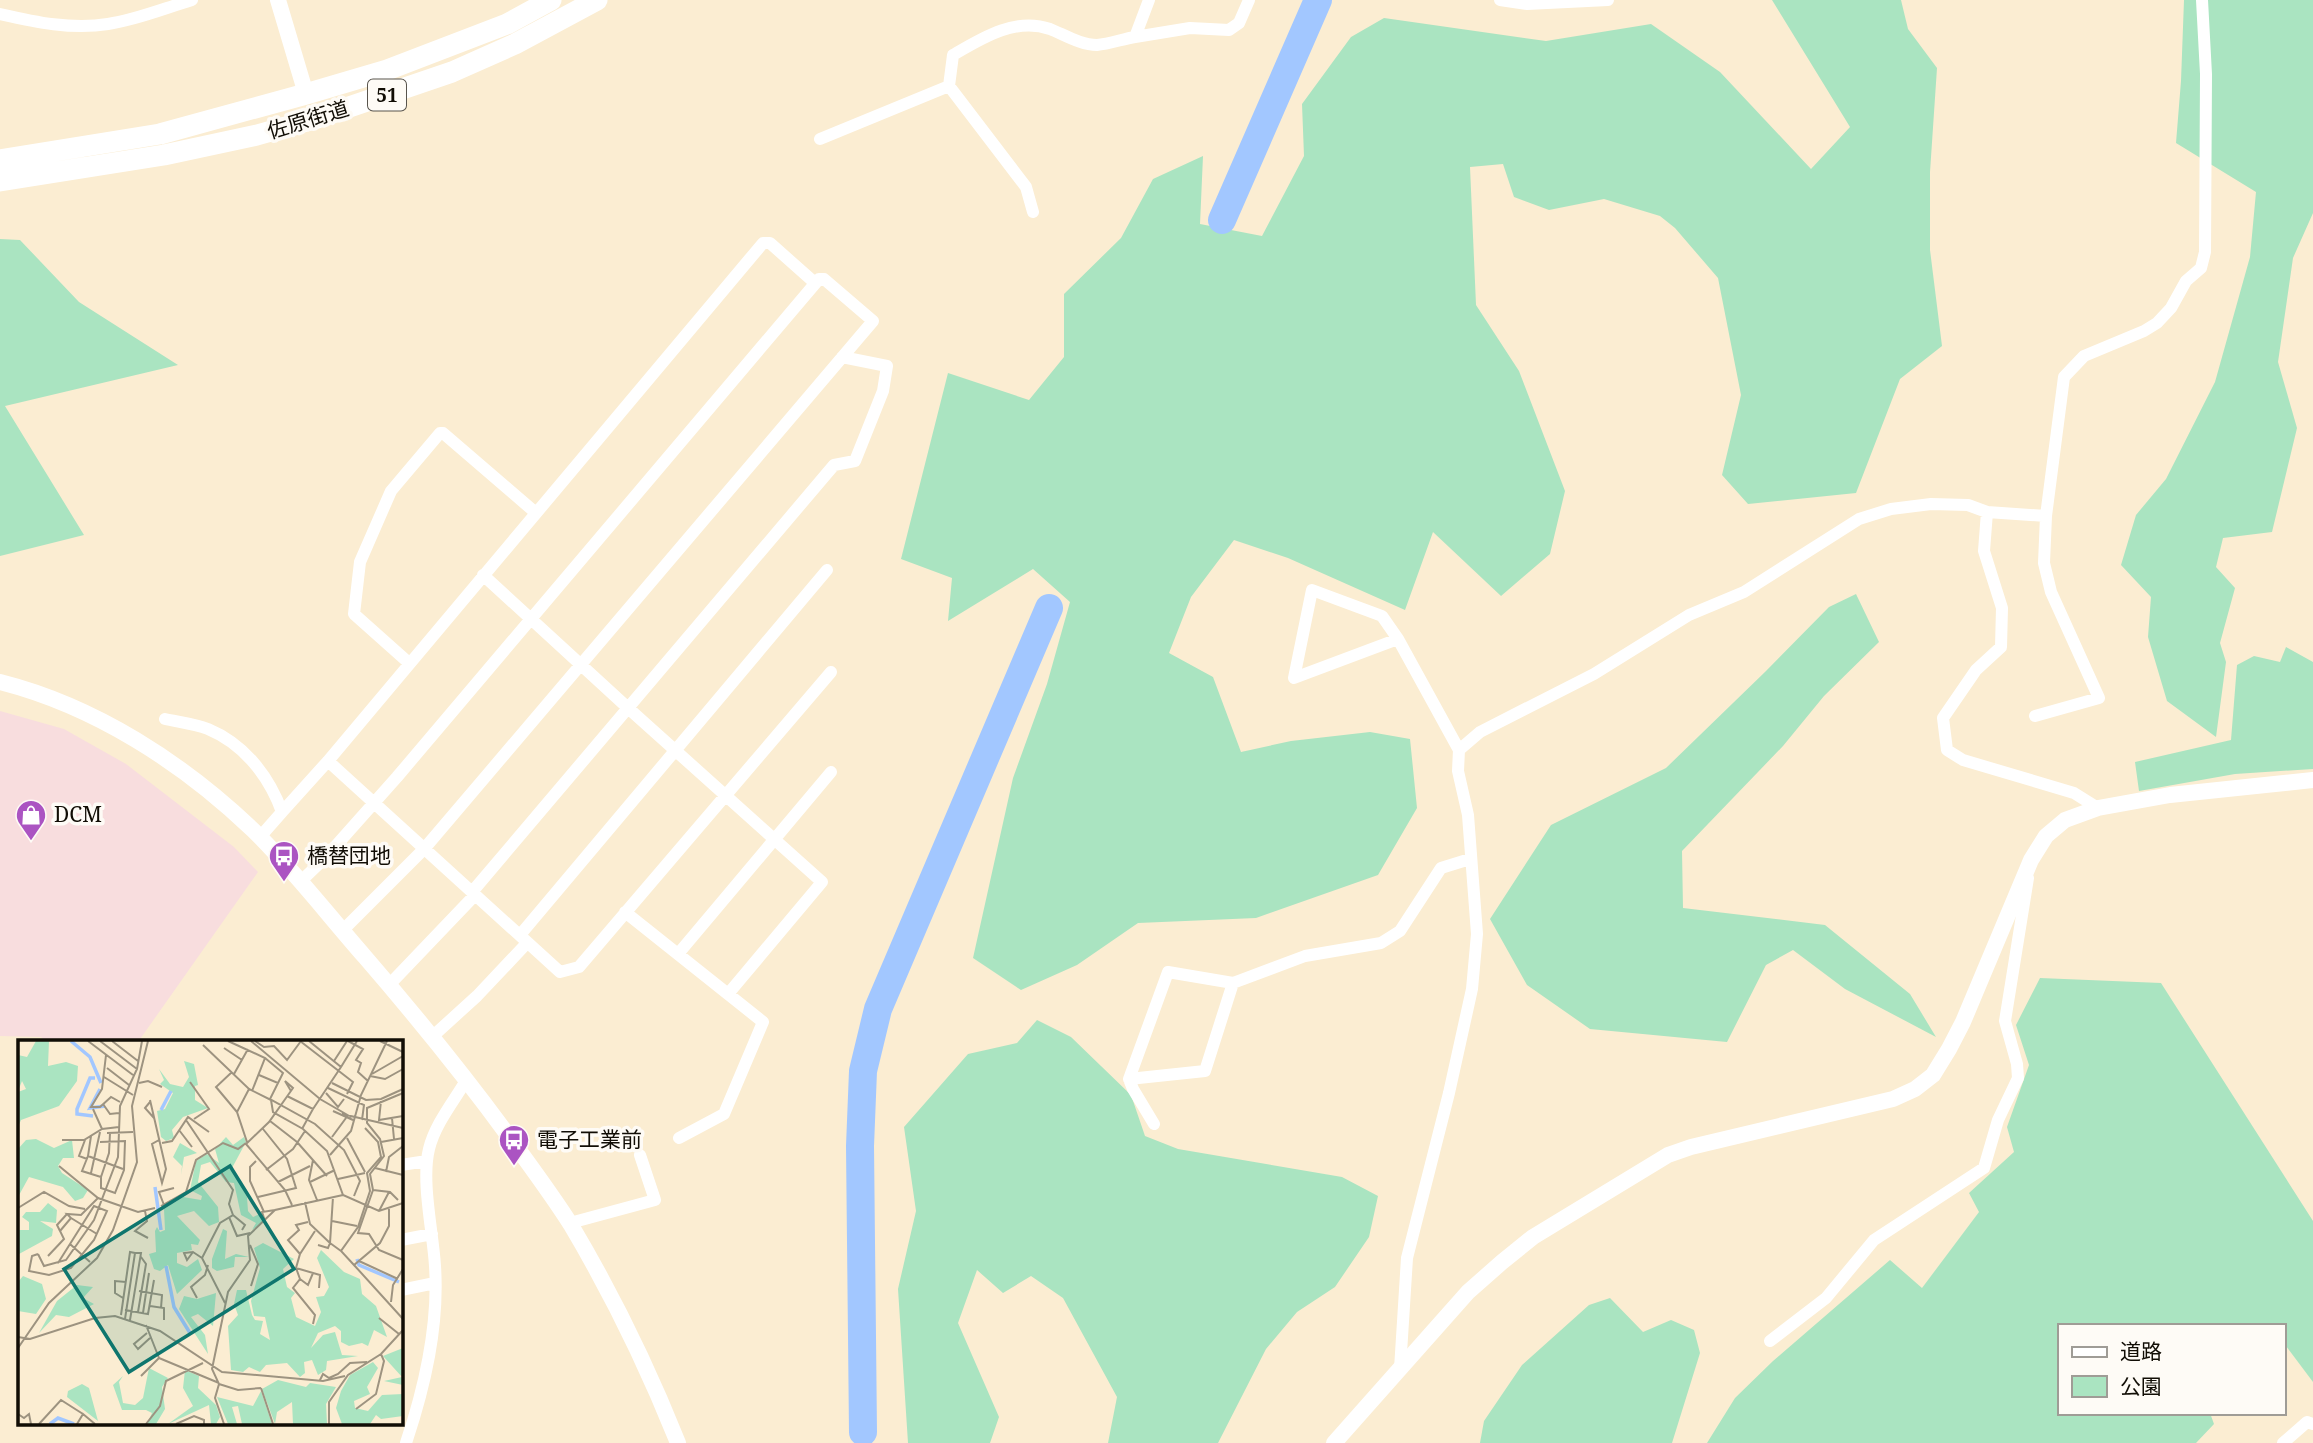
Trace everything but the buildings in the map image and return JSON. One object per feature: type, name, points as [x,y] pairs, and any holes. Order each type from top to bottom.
[{"type":"highway","name":"佐原街道","points":[[0,181],[162,145],[306,94],[387,70],[506,24],[551,0]]},
{"type":"highway","name":"佐原街道","points":[[0,160],[257,135],[314,119],[452,72],[515,44],[597,0]]},
{"type":"street","points":[[0,15],[38,23],[79,26],[109,24],[192,0]]},
{"type":"street","points":[[278,0],[306,94]]},
{"type":"street","points":[[1135,37],[1149,0]]},
{"type":"street","points":[[1033,212],[1026,187],[949,86],[953,55],[996,31],[1021,26],[1048,28],[1096,45],[1190,29],[1229,30],[1239,23],[1249,0]]},
{"type":"street","points":[[1500,0],[1527,5],[1608,0]]},
{"type":"street","points":[[2035,716],[2099,698],[2051,593],[2045,563],[2046,516],[2064,377],[2084,356],[2157,323],[2171,308],[2186,281],[2201,268],[2205,253],[2206,102],[2202,0]]},
{"type":"street","points":[[820,139],[949,86]]},
{"type":"street","points":[[260,837],[328,761],[763,243],[770,243],[816,283]]},
{"type":"street","points":[[300,882],[374,803],[819,279],[824,279],[873,321],[424,849],[342,931]]},
{"type":"street","points":[[389,985],[474,893],[835,465],[855,461],[883,391],[887,366],[842,357]]},
{"type":"street","points":[[410,663],[354,614],[360,562],[391,491],[440,433],[443,433],[536,513]]},
{"type":"street","points":[[1459,750],[1480,732],[1594,674],[1689,615],[1744,592],[1859,519],[1891,509],[1931,504],[1968,505],[1987,512],[2046,516]]},
{"type":"street","points":[[1987,512],[1983,551],[2002,608],[2001,647],[1976,670],[1943,718],[1947,750],[1963,760],[2074,793],[2098,808]]},
{"type":"street","points":[[433,1036],[477,996],[676,750],[827,570]]},
{"type":"street","points":[[483,575],[821,882],[727,994]]},
{"type":"street","points":[[1398,639],[1294,678],[1312,590],[1382,616],[1398,639],[1459,750],[1458,771],[1468,815],[1477,934],[1472,989],[1407,1258],[1401,1370]]},
{"type":"street","points":[[328,761],[560,972],[579,967],[831,671]]},
{"type":"street","points":[[0,682],[54,700],[136,740],[215,796],[260,837],[433,1036],[570,1223],[657,1390],[677,1443]]},
{"type":"street","points":[[165,719],[207,729],[240,746],[275,794],[282,812]]},
{"type":"street","points":[[678,954],[831,772]]},
{"type":"street","points":[[1334,1443],[1468,1292],[1533,1237],[1668,1155],[1691,1147],[1893,1100],[1915,1089],[1933,1074],[1963,1022],[2031,860],[2046,836],[2065,820],[2098,808],[2170,795],[2313,780]]},
{"type":"street","points":[[1154,1125],[1129,1079],[1168,972],[1233,983],[1305,956],[1381,943],[1400,931],[1441,868],[1470,859]]},
{"type":"street","points":[[1770,1341],[1826,1298],[1874,1240],[1984,1168],[1998,1120],[2018,1078],[2017,1064],[2005,1021],[2031,860]]},
{"type":"street","points":[[625,912],[763,1022],[724,1114],[679,1138]]},
{"type":"street","points":[[1129,1079],[1205,1071],[1233,983]]},
{"type":"street","points":[[406,1443],[426,1374],[435,1313],[426,1170],[429,1149],[437,1128],[467,1079]]},
{"type":"street","points":[[570,1223],[655,1200],[640,1155]]},
{"type":"street","points":[[402,1165],[427,1161]]},
{"type":"street","points":[[402,1240],[432,1234]]},
{"type":"street","points":[[402,1290],[435,1283]]},
{"type":"street","points":[[2283,1443],[2307,1422],[2313,1423]]},
{"type":"shaded area","points":[[0,711],[64,729],[126,764],[234,847],[258,872],[139,1040],[45,1040],[41,1037],[0,1036]]},
{"type":"green space","points":[[1772,0],[1901,0],[1908,29],[1937,68],[1930,172],[1930,250],[1942,346],[1900,379],[1856,493],[1748,504],[1722,475],[1741,395],[1718,278],[1675,228],[1660,216],[1604,199],[1549,210],[1514,197],[1503,164],[1470,167],[1476,305],[1519,371],[1565,491],[1550,554],[1501,596],[1433,532],[1405,610],[1288,558],[1234,540],[1191,597],[1169,653],[1213,677],[1241,752],[1291,741],[1370,732],[1410,739],[1417,808],[1378,875],[1256,918],[1138,923],[1077,965],[1021,990],[973,958],[1013,778],[1047,684],[1070,602],[1033,569],[948,621],[952,578],[901,559],[948,373],[1029,400],[1064,357],[1064,294],[1121,238],[1153,179],[1203,156],[1200,224],[1262,236],[1304,156],[1302,104],[1351,37],[1384,18],[1546,41],[1651,24],[1720,72],[1811,169],[1850,127]]},
{"type":"green space","points":[[2184,0],[2313,0],[2313,213],[2293,258],[2278,362],[2297,428],[2272,532],[2223,538],[2216,567],[2235,588],[2220,643],[2226,662],[2216,737],[2167,701],[2148,637],[2151,597],[2121,565],[2136,515],[2166,479],[2215,382],[2250,257],[2256,192],[2176,143]]},
{"type":"green space","points":[[0,239],[20,240],[79,302],[178,365],[5,406],[84,535],[0,556]]},
{"type":"green space","points":[[1856,594],[1879,642],[1824,696],[1783,746],[1682,851],[1683,908],[1825,925],[1910,994],[1936,1037],[1845,989],[1793,950],[1766,965],[1727,1042],[1590,1029],[1527,985],[1490,919],[1551,825],[1666,768],[1829,607]]},
{"type":"green space","points":[[2286,647],[2313,662],[2313,769],[2235,774],[2139,791],[2135,762],[2231,740],[2237,665],[2254,656],[2280,662]]},
{"type":"green space","points":[[2040,978],[2161,983],[2313,1221],[2313,1382],[2285,1345],[2285,1324],[2058,1324],[2058,1415],[2211,1415],[2214,1424],[2196,1443],[1707,1443],[1735,1398],[1773,1361],[1890,1260],[1922,1288],[1979,1212],[1969,1193],[2014,1152],[2007,1127],[2029,1065],[2016,1025]]},
{"type":"green space","points":[[1037,1020],[1071,1037],[1131,1095],[1145,1136],[1178,1149],[1342,1177],[1378,1196],[1369,1237],[1335,1287],[1297,1312],[1266,1349],[1218,1443],[1108,1443],[1117,1397],[1063,1298],[1031,1276],[1003,1293],[977,1270],[958,1323],[999,1417],[990,1443],[908,1443],[898,1289],[916,1211],[904,1127],[968,1054],[1017,1043]]},
{"type":"green space","points":[[1610,1298],[1643,1332],[1671,1320],[1694,1330],[1700,1353],[1672,1443],[1480,1443],[1484,1421],[1522,1365],[1589,1305]]},
{"type":"waterway","points":[[1222,220],[1318,0]]},
{"type":"waterway","points":[[863,1432],[860,1146],[863,1071],[878,1009],[1049,608]]},
{"type":"place","name":"DCM","points":[[31,842]]},
{"type":"place","name":"橋替団地","points":[[284,883]]},
{"type":"place","name":"電子工業前","points":[[514,1167]]}]
